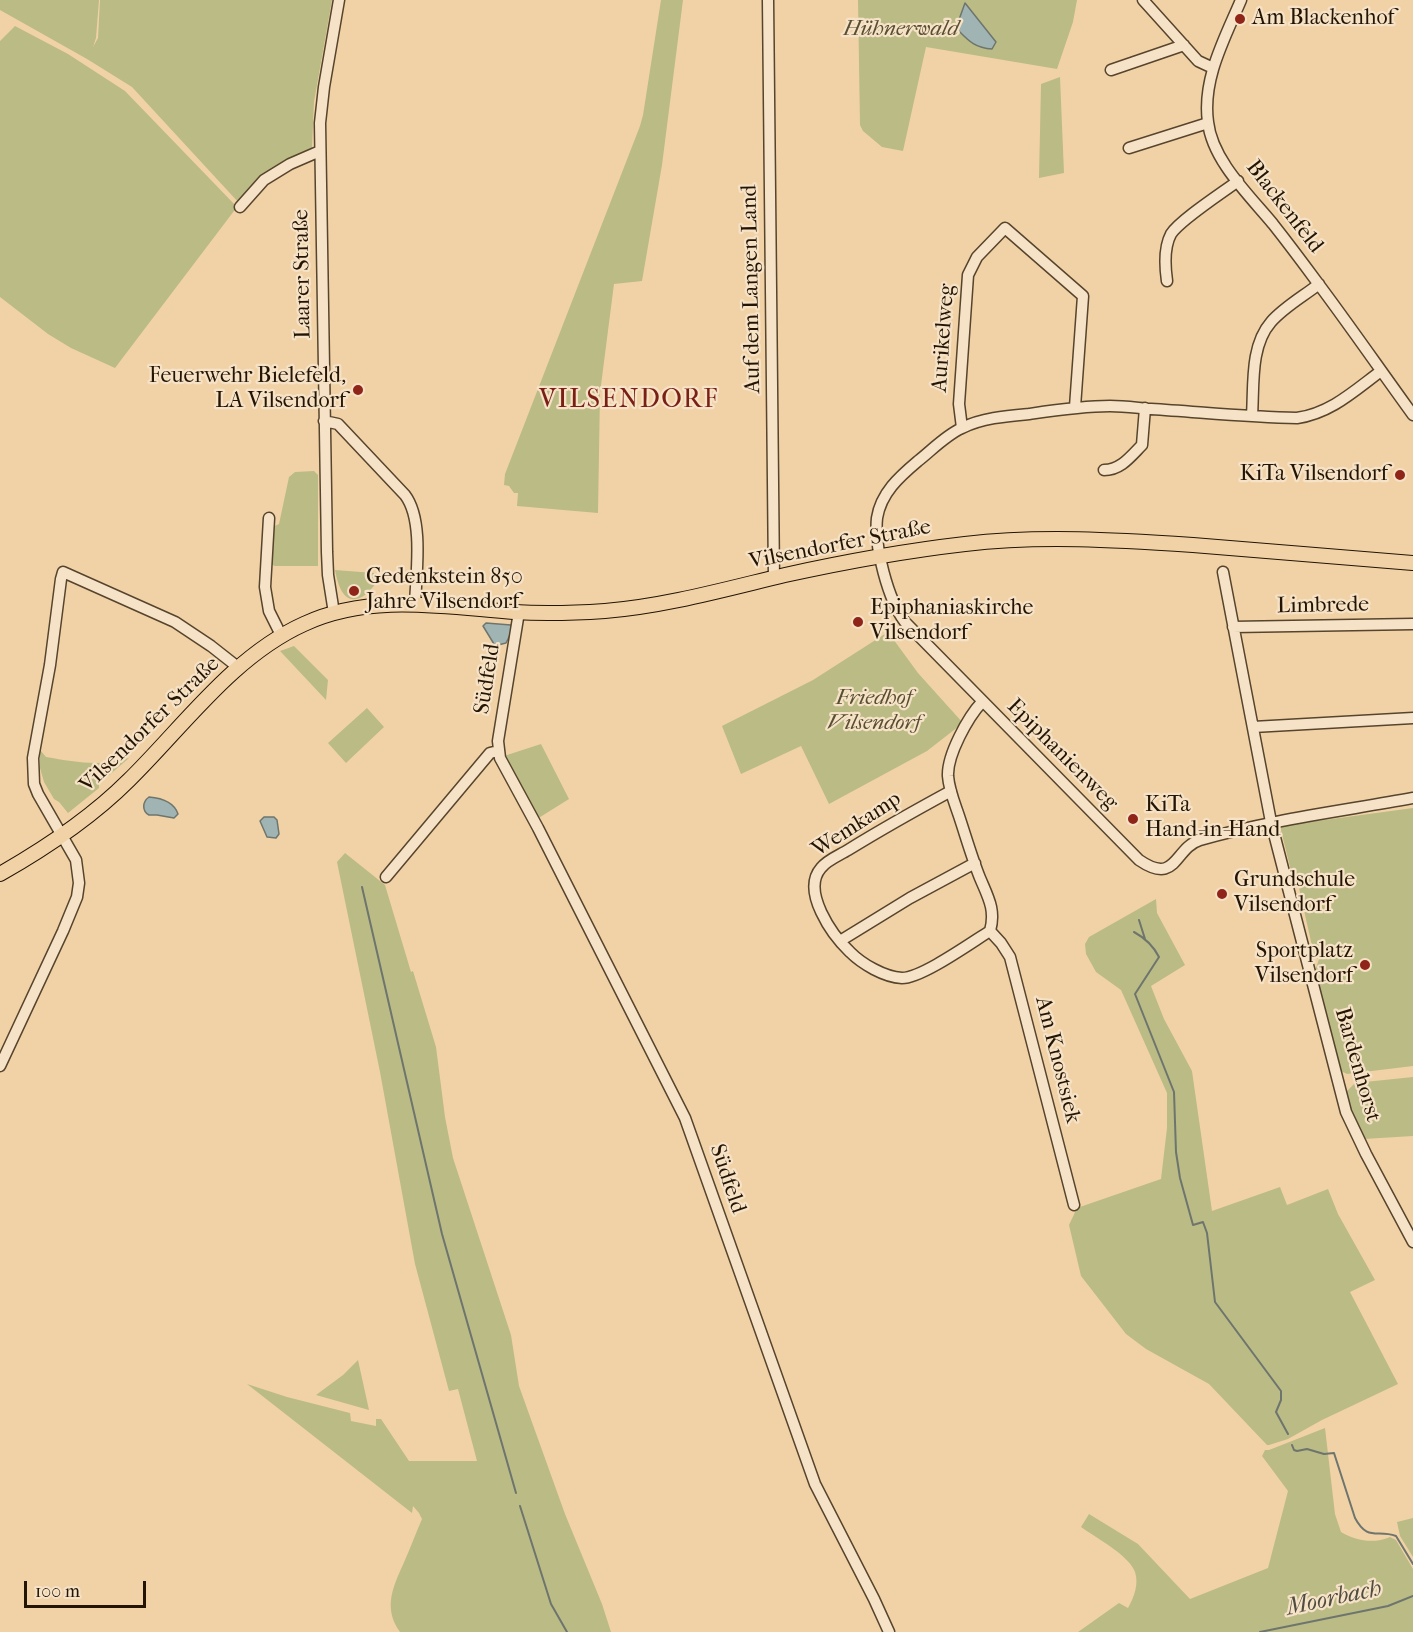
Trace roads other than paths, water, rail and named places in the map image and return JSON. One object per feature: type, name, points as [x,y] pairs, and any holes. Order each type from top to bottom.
[{"type":"main road","name":"Vilsendorfer Straße","points":[[0,874],[96,809],[129,780],[197,709],[262,648],[281,635],[334,613],[380,606],[415,605],[573,613],[631,608],[880,557],[993,541],[1097,540],[1413,563]]},
{"type":"street","name":"Laarer Straße","points":[[334,613],[327,564],[320,123],[339,0]]},
{"type":"street","name":"Auf dem Langen Land","points":[[768,0],[774,578]]},
{"type":"street","points":[[1143,0],[1198,61],[1214,68]]},
{"type":"street","name":"Blackenfeld","points":[[1241,0],[1214,68],[1209,88],[1208,123],[1220,156],[1319,285],[1413,415]]},
{"type":"street","points":[[1111,70],[1184,45]]},
{"type":"street","points":[[1129,148],[1208,123]]},
{"type":"street","points":[[240,207],[264,180],[290,164],[320,151]]},
{"type":"street","points":[[1167,281],[1168,244],[1173,231],[1238,181]]},
{"type":"street","name":"Aurikelweg","points":[[962,428],[959,404],[968,275],[977,256],[1005,228],[1083,296],[1075,407]]},
{"type":"street","points":[[1252,416],[1256,356],[1262,336],[1275,318],[1319,285]]},
{"type":"street","points":[[962,428],[1011,416],[1075,407],[1113,406],[1297,418],[1312,416],[1328,409],[1381,371]]},
{"type":"street","points":[[1104,470],[1113,470],[1120,466],[1142,445],[1145,408]]},
{"type":"street","points":[[324,421],[338,424],[399,488],[411,504],[417,535],[415,605]]},
{"type":"street","name":"Epiphanienweg","points":[[962,428],[911,466],[886,491],[880,503],[876,527],[880,557],[891,598],[899,615],[1139,860],[1158,869],[1168,867],[1196,841],[1271,822],[1413,798]]},
{"type":"street","points":[[269,518],[265,586],[269,611],[281,635]]},
{"type":"street","name":"Vilsendorfer Straße","points":[[61,834],[34,784],[33,758],[63,572],[175,622],[239,668]]},
{"type":"street","name":"Bardenhorst","points":[[1223,572],[1271,822],[1346,1112],[1413,1242]]},
{"type":"street","name":"Südfeld","points":[[519,612],[502,709],[498,741],[500,758],[685,1118],[815,1484],[889,1632]]},
{"type":"street","name":"Limbrede","points":[[1233,627],[1413,624]]},
{"type":"street","points":[[982,702],[965,727],[949,762],[948,776],[975,863],[993,910],[994,919],[990,931]]},
{"type":"street","points":[[1253,727],[1413,718]]},
{"type":"street","points":[[386,877],[490,753],[498,751]]},
{"type":"street","name":"Wemkamp","points":[[951,791],[822,866],[816,875],[814,886],[816,899],[840,941],[850,952],[862,962],[891,976],[904,978],[915,975],[945,960],[990,931]]},
{"type":"street","points":[[0,1066],[77,897],[79,883],[77,865],[61,834]]},
{"type":"street","points":[[840,941],[910,898],[975,863]]},
{"type":"street","name":"Am Knostsiek","points":[[990,931],[1010,957],[1074,1205]]},
{"type":"waterway","points":[[362,887],[442,1234],[516,1493]]},
{"type":"waterway","points":[[1139,920],[1145,939]]},
{"type":"waterway","points":[[1134,932],[1148,942],[1159,957],[1135,994],[1174,1092],[1176,1152],[1180,1178],[1193,1225],[1203,1222],[1207,1233],[1215,1302],[1281,1391],[1281,1400],[1276,1412],[1288,1434]]},
{"type":"waterway","points":[[1292,1445],[1297,1451],[1307,1449],[1324,1454],[1334,1453],[1355,1518],[1364,1530],[1396,1536],[1413,1564]]},
{"type":"waterway","points":[[520,1506],[551,1604],[567,1632]]},
{"type":"waterway","name":"Moorbach","points":[[1260,1632],[1388,1606],[1413,1596]]},
{"type":"place","name":"Am Blackenhof","points":[[1240,19]]},
{"type":"place","name":"Feuerwehr Bielefeld, LA Vilsendorf","points":[[358,390]]},
{"type":"place","name":"KiTa Vilsendorf","points":[[1400,475]]},
{"type":"place","name":"Gedenkstein 850 Jahre Vilsendorf","points":[[354,591]]},
{"type":"place","name":"Epiphaniaskirche Vilsendorf","points":[[858,622]]},
{"type":"place","name":"KiTa Hand-in-Hand","points":[[1133,819]]},
{"type":"place","name":"Grundschule Vilsendorf","points":[[1222,894]]},
{"type":"place","name":"Sportplatz Vilsendorf","points":[[1365,965]]},
{"type":"district","name":"VILSENDORF","points":[[629,401]]},
{"type":"park label","name":"Hühnerwald","points":[[901,30]]},
{"type":"park label","name":"Friedhof Vilsendorf","points":[[874,712]]}]
